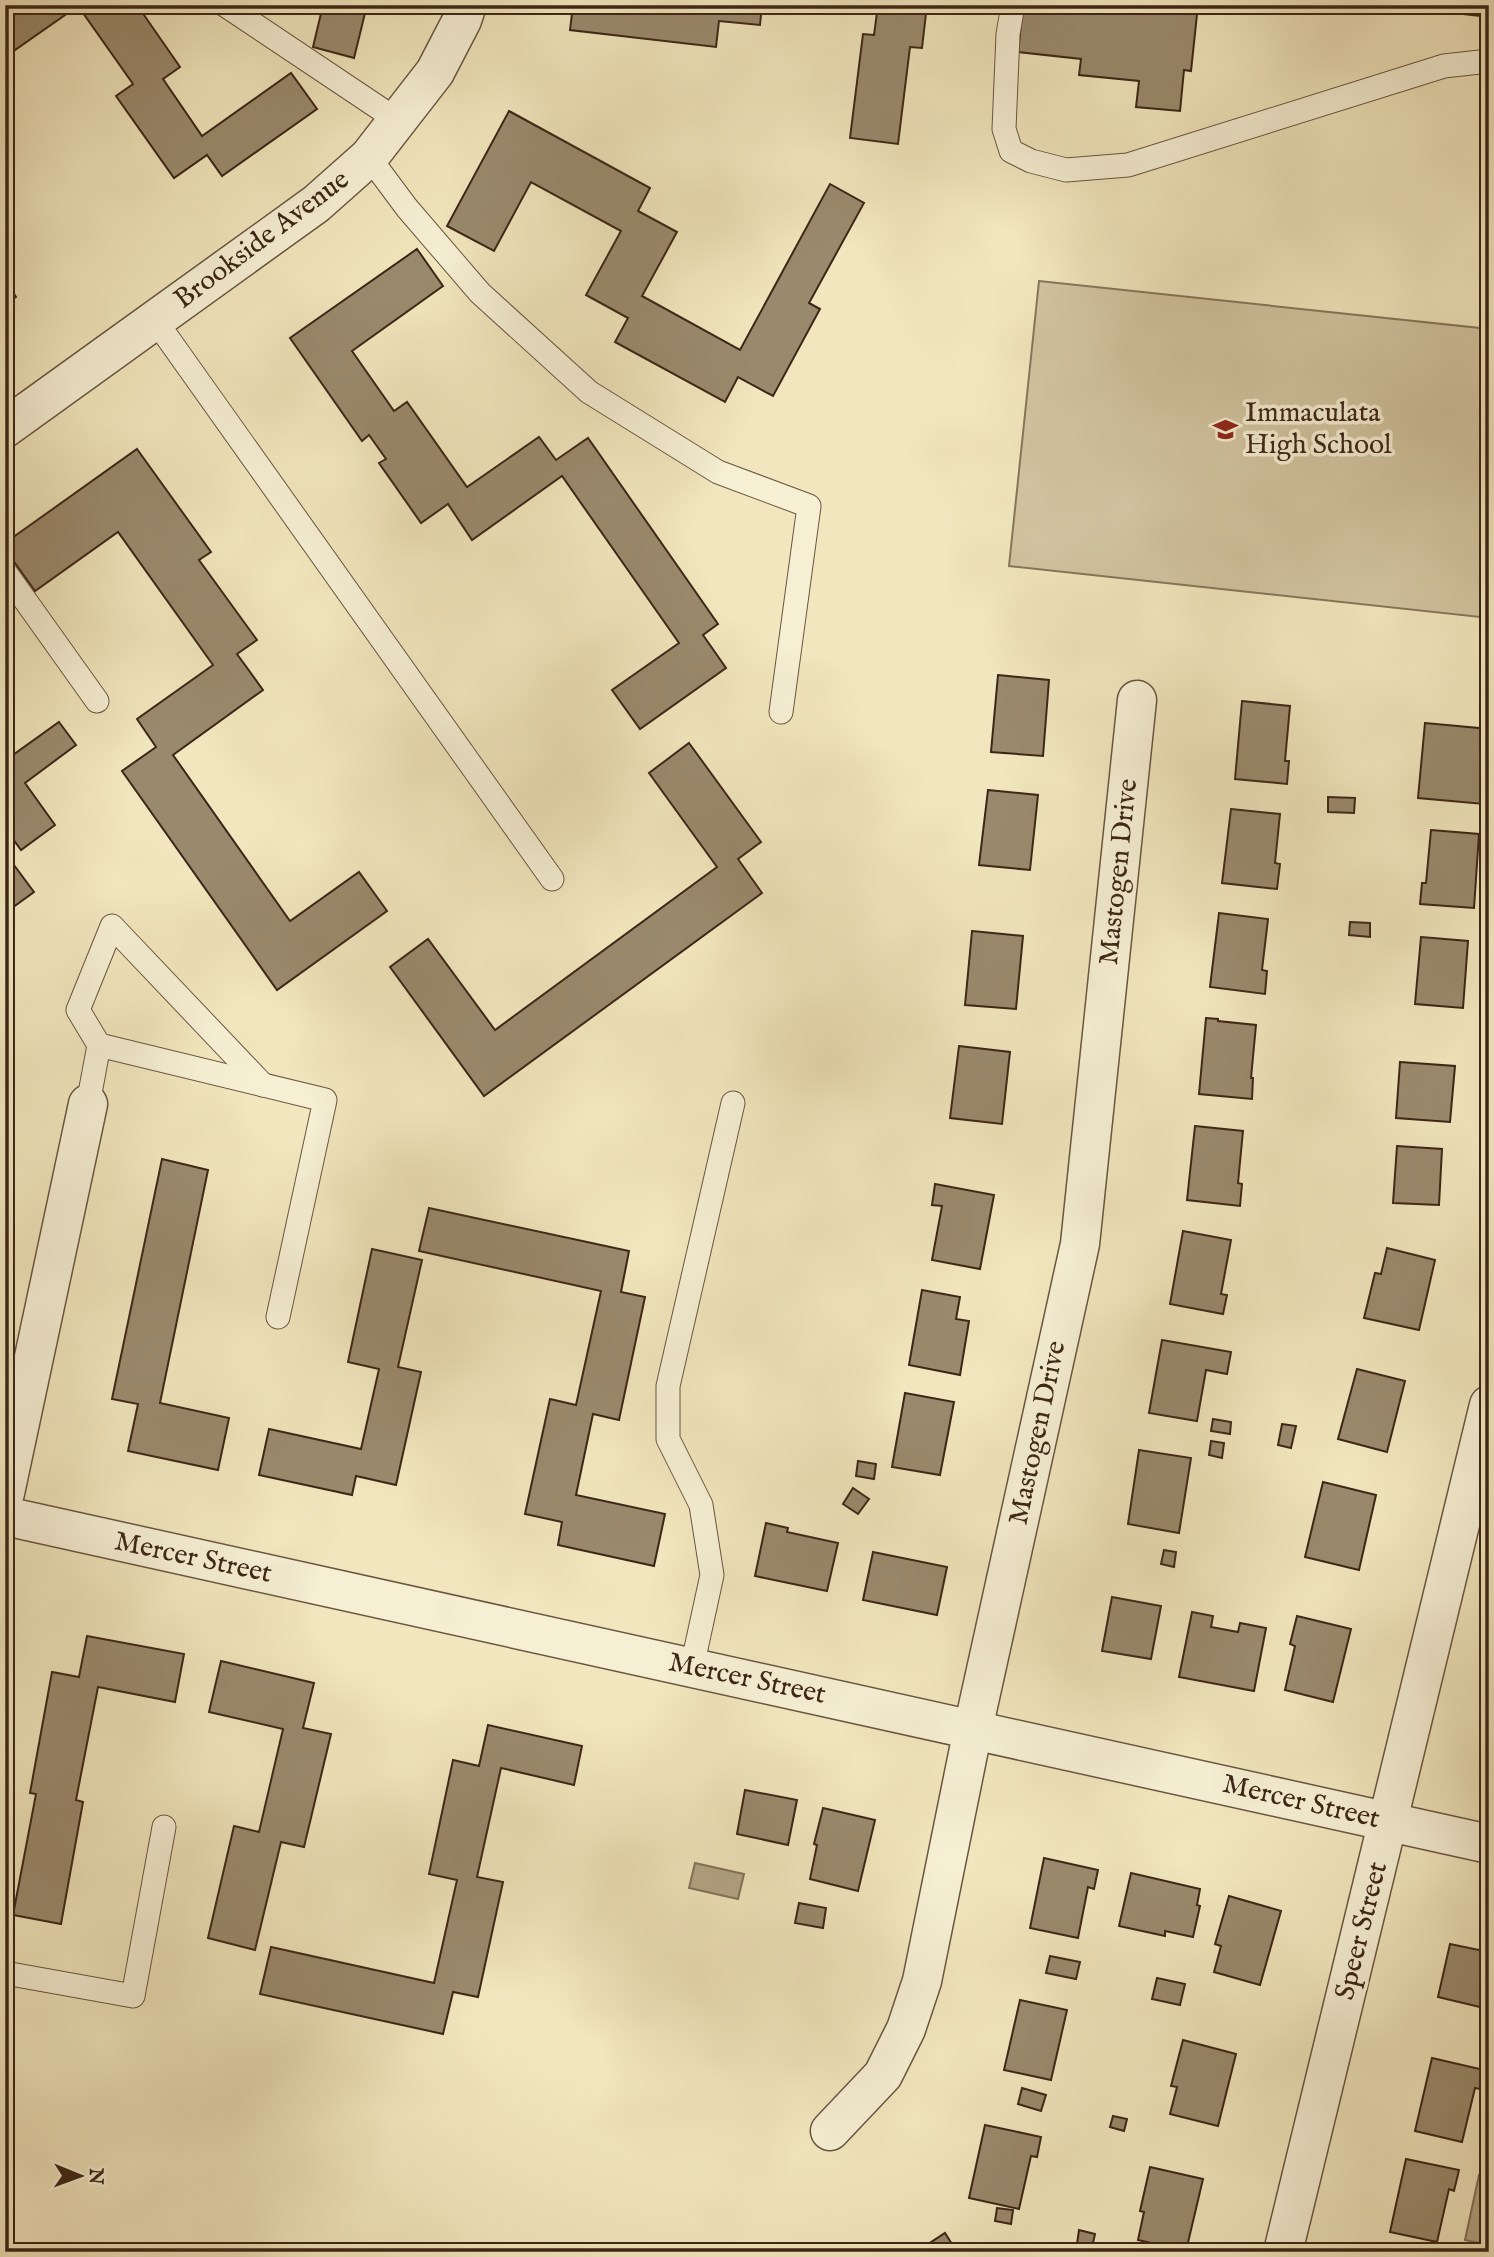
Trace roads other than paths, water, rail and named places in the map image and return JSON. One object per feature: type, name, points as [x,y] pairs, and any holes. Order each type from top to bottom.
[{"type":"street","name":"Brookside Avenue","points":[[5,428],[316,204],[369,157],[435,72],[467,5]]},
{"type":"street","name":"Mastogen Drive","points":[[830,2131],[883,2075],[906,2029],[922,1981],[1080,1244],[1137,700]]},
{"type":"street","points":[[5,1493],[88,1104]]},
{"type":"street","name":"Speer Street","points":[[1283,2252],[1489,1405]]},
{"type":"street","name":"Mercer Street","points":[[5,1516],[1489,1844]]},
{"type":"lane","points":[[225,5],[397,120]]},
{"type":"lane","points":[[1013,5],[1008,34],[1004,129],[1011,151],[1031,161],[1066,170],[1128,164],[1444,66],[1489,61]]},
{"type":"lane","points":[[369,157],[407,208],[480,293],[589,392],[718,472],[809,506],[781,712]]},
{"type":"lane","points":[[155,320],[552,878]]},
{"type":"lane","points":[[5,572],[97,701]]},
{"type":"lane","points":[[88,1104],[99,1045],[78,1010],[111,926],[263,1085]]},
{"type":"lane","points":[[99,1045],[325,1100],[278,1317]]},
{"type":"lane","points":[[692,1667],[712,1575],[701,1505],[668,1439],[668,1386],[733,1103]]},
{"type":"lane","points":[[5,1973],[133,1996],[164,1827]]},
{"type":"place","name":"Immaculata High School","points":[[1225,429]]}]
